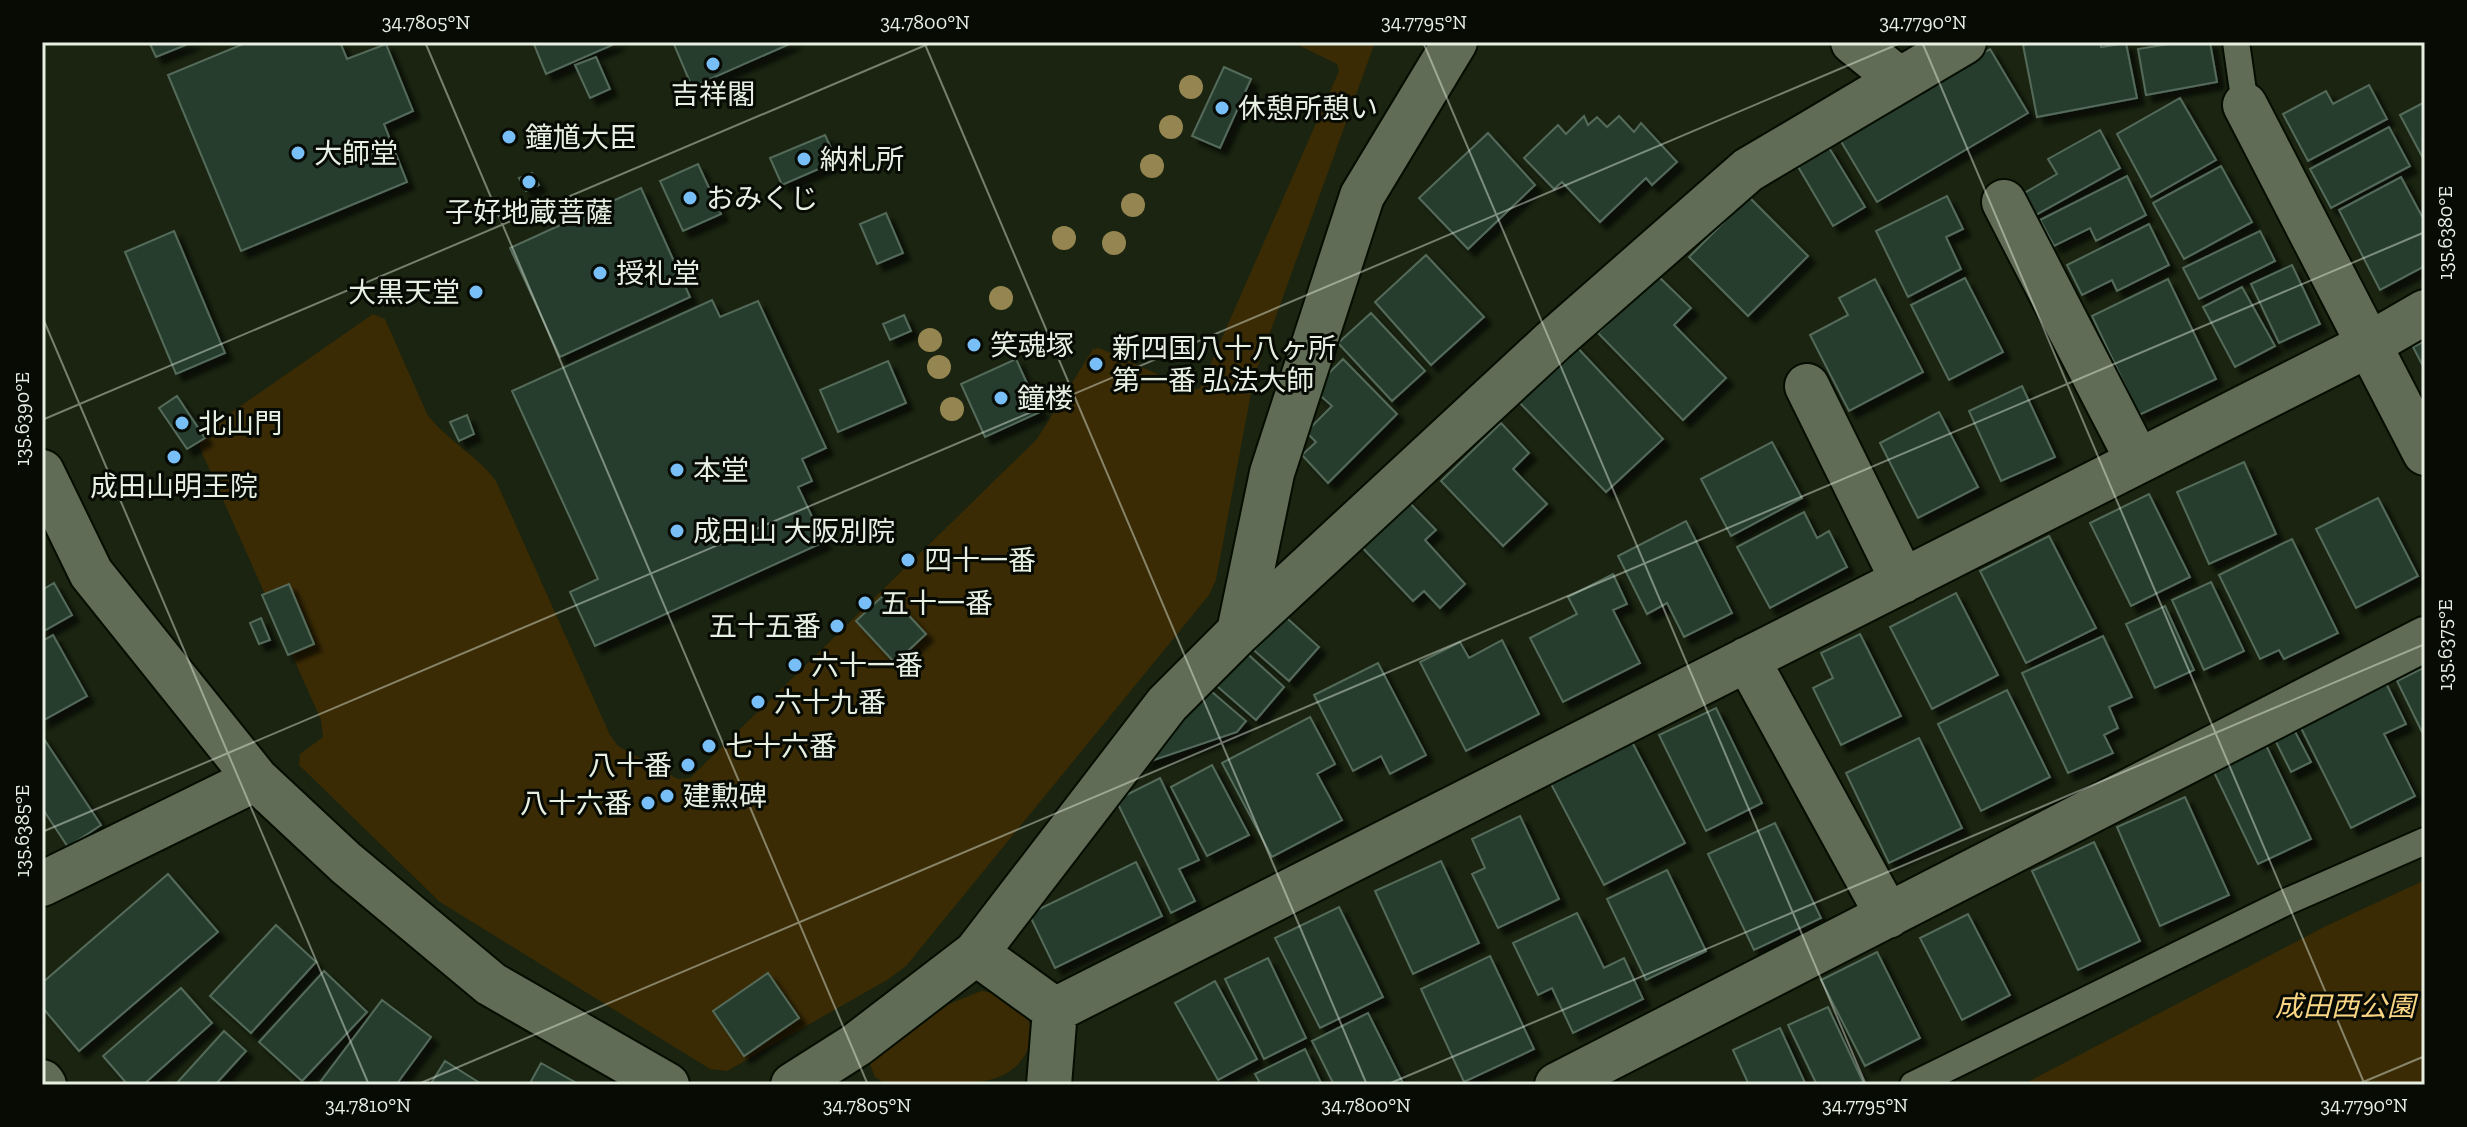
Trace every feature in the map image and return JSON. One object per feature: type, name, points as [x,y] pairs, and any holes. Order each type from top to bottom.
[{"type":"street","points":[[1239,632],[1272,473],[1362,196],[1455,42]]},
{"type":"street","points":[[1853,42],[1900,80]]},
{"type":"street","points":[[793,1085],[856,1045],[976,953],[1167,704],[1239,632],[1553,341],[1748,170],[1964,42]]},
{"type":"street","points":[[2245,105],[2425,453]]},
{"type":"street","points":[[2004,202],[2138,461]]},
{"type":"street","points":[[1055,1010],[2368,345],[2425,312]]},
{"type":"street","points":[[1807,386],[1903,581]]},
{"type":"street","points":[[42,472],[91,573],[256,779],[346,863],[491,984],[667,1085]]},
{"type":"street","points":[[1557,1085],[2425,639]]},
{"type":"street","points":[[1747,659],[1888,916]]},
{"type":"street","points":[[42,884],[256,779]]},
{"type":"street","points":[[976,953],[1055,1010]]},
{"type":"street","points":[[1049,1085],[1055,1010]]},
{"type":"lane","points":[[2236,42],[2245,105]]},
{"type":"lane","points":[[1913,1085],[2288,901],[2425,841]]},
{"type":"green space","points":[[1292,42],[1375,42],[1254,377],[1216,580],[1209,595],[906,966],[887,980],[727,1071],[710,1069],[440,902],[299,765],[300,754],[323,737],[321,720],[199,446],[206,430],[373,314],[385,319],[427,414],[496,481],[610,735],[618,746],[678,779],[690,778],[1037,439],[1093,349],[1099,348],[1193,390],[1200,388],[1339,71],[1337,64]]},
{"type":"green space","name":"成田西公園","points":[[2425,880],[2425,1085],[2022,1085],[2326,926]]},
{"type":"green space","points":[[981,991],[1010,1002],[1029,1022],[1031,1040],[1028,1049],[1011,1071],[989,1080],[960,1085],[886,1084],[875,1077],[870,1064],[873,1057],[949,1004]]},
{"type":"building","points":[[149,42],[193,42],[156,57]]},
{"type":"building","name":"大師堂","points":[[248,42],[340,42],[347,59],[386,44],[413,111],[384,124],[407,182],[241,251],[168,75]]},
{"type":"building","name":"吉祥閣","points":[[533,42],[616,42],[617,43],[546,74]]},
{"type":"building","name":"吉祥閣","points":[[673,42],[794,42],[692,87]]},
{"type":"building","points":[[2100,42],[2101,47],[2126,43],[2137,98],[2037,117],[2023,45]]},
{"type":"building","points":[[2181,42],[2210,42],[2217,82],[2146,95],[2138,49]]},
{"type":"building","points":[[1990,49],[2028,113],[1877,202],[1839,138]]},
{"type":"building","points":[[596,57],[610,89],[590,98],[575,65]]},
{"type":"building","name":"休憩所憩い","points":[[1224,67],[1251,79],[1220,148],[1192,136]]},
{"type":"building","points":[[2369,85],[2387,119],[2308,161],[2283,114],[2326,91],[2333,104]]},
{"type":"building","points":[[2180,98],[2216,160],[2151,197],[2117,134]]},
{"type":"building","points":[[2425,102],[2425,162],[2400,115]]},
{"type":"building","points":[[1584,116],[1588,125],[1597,117],[1607,127],[1619,116],[1634,132],[1641,123],[1677,162],[1652,185],[1646,178],[1600,222],[1562,182],[1554,189],[1524,158],[1558,125],[1566,134]]},
{"type":"building","points":[[2389,127],[2410,166],[2331,208],[2310,169]]},
{"type":"building","points":[[2100,130],[2120,168],[2032,217],[2021,195],[2057,174],[2048,159]]},
{"type":"building","points":[[1488,133],[1535,185],[1468,249],[1419,198]]},
{"type":"building","name":"納札所","points":[[825,135],[837,161],[782,185],[770,158]]},
{"type":"building","points":[[1828,146],[1865,207],[1833,226],[1797,165]]},
{"type":"building","name":"おみくじ","points":[[698,164],[721,214],[683,231],[660,181]]},
{"type":"building","points":[[2221,166],[2252,222],[2184,259],[2153,203]]},
{"type":"building","name":"子好地蔵菩薩","points":[[532,173],[539,185],[526,191],[519,178]]},
{"type":"building","points":[[2127,176],[2146,215],[2096,241],[2090,228],[2054,246],[2040,220]]},
{"type":"building","points":[[2401,177],[2425,222],[2425,266],[2380,290],[2339,210]]},
{"type":"building","name":"授礼堂","points":[[641,188],[690,297],[560,357],[510,248]]},
{"type":"building","points":[[1947,196],[1963,229],[1946,237],[1961,269],[1908,297],[1876,231]]},
{"type":"building","points":[[1749,197],[1808,256],[1748,316],[1689,257]]},
{"type":"building","points":[[886,213],[903,253],[877,264],[860,224]]},
{"type":"building","points":[[2149,224],[2169,265],[2117,291],[2112,280],[2082,295],[2067,265]]},
{"type":"building","points":[[174,231],[225,353],[176,374],[125,252]]},
{"type":"building","points":[[2260,231],[2275,261],[2199,299],[2183,268]]},
{"type":"building","points":[[1426,255],[1484,317],[1431,365],[1375,302]]},
{"type":"building","points":[[2292,265],[2320,324],[2279,343],[2251,284]]},
{"type":"building","points":[[1657,275],[1691,308],[1674,325],[1726,378],[1683,420],[1598,333]]},
{"type":"building","points":[[1965,278],[2003,352],[1949,380],[1911,305]]},
{"type":"building","points":[[1875,279],[1923,372],[1849,411],[1810,335],[1848,315],[1839,298]]},
{"type":"building","points":[[2168,279],[2216,379],[2139,415],[2092,316]]},
{"type":"building","points":[[2242,287],[2275,346],[2235,367],[2203,307]]},
{"type":"building","name":"本堂","points":[[712,300],[720,317],[758,301],[826,448],[802,459],[812,481],[798,487],[824,542],[595,646],[570,592],[598,579],[512,391]]},
{"type":"building","points":[[1371,313],[1425,371],[1392,401],[1338,343]]},
{"type":"building","points":[[904,315],[911,331],[890,340],[883,324]]},
{"type":"building","points":[[2425,341],[2425,370],[2413,347]]},
{"type":"building","points":[[1574,344],[1663,439],[1606,492],[1516,399]]},
{"type":"building","name":"鐘楼","points":[[1016,359],[1040,412],[985,437],[961,384]]},
{"type":"building","points":[[1343,359],[1397,414],[1328,483],[1302,455],[1316,442],[1306,432],[1332,406],[1313,389]]},
{"type":"building","points":[[888,361],[906,403],[838,432],[820,390]]},
{"type":"building","points":[[2022,386],[2055,457],[2001,481],[1969,411]]},
{"type":"building","name":"北山門","points":[[177,396],[205,438],[187,449],[159,408]]},
{"type":"building","points":[[1939,412],[1978,487],[1918,518],[1880,443]]},
{"type":"building","points":[[467,415],[474,434],[459,441],[450,422]]},
{"type":"building","points":[[1501,423],[1529,453],[1513,469],[1547,504],[1503,546],[1441,481]]},
{"type":"building","points":[[1772,442],[1802,498],[1731,536],[1701,479]]},
{"type":"building","points":[[2244,462],[2276,534],[2209,564],[2177,492]]},
{"type":"building","points":[[2149,494],[2190,577],[2131,606],[2090,523]]},
{"type":"building","points":[[1403,496],[1436,530],[1425,540],[1465,584],[1440,608],[1424,591],[1413,601],[1356,541]]},
{"type":"building","points":[[2378,498],[2418,576],[2356,608],[2316,529]]},
{"type":"building","points":[[1804,512],[1817,538],[1829,531],[1847,567],[1770,608],[1737,547]]},
{"type":"building","points":[[1686,521],[1732,613],[1684,637],[1667,603],[1647,614],[1618,556]]},
{"type":"building","points":[[2049,536],[2096,628],[2026,663],[1980,571]]},
{"type":"building","points":[[2292,539],[2338,633],[2284,659],[2279,650],[2260,659],[2219,575]]},
{"type":"building","points":[[1613,574],[1627,604],[1613,610],[1640,663],[1563,702],[1530,638],[1577,614],[1568,597]]},
{"type":"building","points":[[2211,582],[2244,651],[2204,670],[2172,600]]},
{"type":"building","points":[[54,583],[72,615],[42,632],[42,590]]},
{"type":"building","points":[[289,584],[314,644],[288,655],[262,595]]},
{"type":"building","points":[[887,592],[926,634],[895,663],[856,621]]},
{"type":"building","points":[[1956,593],[1998,675],[1932,709],[1890,627]]},
{"type":"building","points":[[2165,606],[2194,670],[2155,688],[2126,624]]},
{"type":"building","points":[[1279,611],[1319,647],[1289,681],[1249,646]]},
{"type":"building","points":[[261,618],[270,640],[259,644],[250,623]]},
{"type":"building","points":[[1860,634],[1901,716],[1841,745],[1813,688],[1833,678],[1821,653]]},
{"type":"building","points":[[53,635],[87,696],[42,721],[42,641]]},
{"type":"building","points":[[2103,636],[2132,697],[2109,707],[2118,728],[2104,735],[2113,753],[2068,773],[2022,673]]},
{"type":"building","points":[[1502,640],[1539,714],[1466,751],[1420,662],[1460,642],[1469,658]]},
{"type":"building","points":[[1241,648],[1284,687],[1256,720],[1211,681]]},
{"type":"building","points":[[1378,663],[1426,755],[1390,774],[1381,756],[1353,771],[1314,695]]},
{"type":"building","points":[[2425,667],[2425,738],[2397,681]]},
{"type":"building","points":[[2386,683],[2406,724],[2384,734],[2415,796],[2351,828],[2300,726]]},
{"type":"building","points":[[1205,686],[1246,721],[1237,732],[1139,765]]},
{"type":"building","points":[[2007,690],[2050,777],[1981,811],[1938,724]]},
{"type":"building","points":[[1716,708],[1762,803],[1706,831],[1659,735]]},
{"type":"building","points":[[1310,717],[1335,764],[1317,774],[1342,820],[1272,857],[1222,763]]},
{"type":"building","points":[[2291,724],[2311,762],[2291,772],[2272,734]]},
{"type":"building","points":[[42,736],[101,825],[68,847],[42,808]]},
{"type":"building","points":[[1919,738],[1962,828],[1889,863],[1846,773]]},
{"type":"building","points":[[1631,740],[1685,843],[1604,885],[1550,782]]},
{"type":"building","points":[[2265,743],[2311,839],[2258,864],[2212,768]]},
{"type":"building","points":[[1212,765],[1249,835],[1207,856],[1171,787]]},
{"type":"building","points":[[1160,778],[1199,860],[1179,869],[1195,901],[1171,913],[1116,800]]},
{"type":"building","points":[[2185,797],[2229,895],[2160,926],[2117,827]]},
{"type":"building","points":[[1520,816],[1559,899],[1498,928],[1472,874],[1485,868],[1472,839]]},
{"type":"building","points":[[1775,823],[1821,918],[1754,950],[1708,854]]},
{"type":"building","points":[[2094,842],[2140,941],[2078,970],[2032,871]]},
{"type":"building","points":[[1441,861],[1479,943],[1413,974],[1375,891]]},
{"type":"building","points":[[1136,862],[1162,916],[1055,968],[1029,914]]},
{"type":"building","points":[[1667,870],[1706,951],[1646,980],[1607,899]]},
{"type":"building","points":[[168,874],[218,932],[79,1051],[42,1007],[42,983]]},
{"type":"building","points":[[1339,907],[1383,997],[1320,1028],[1275,938]]},
{"type":"building","points":[[1577,913],[1604,968],[1624,958],[1643,999],[1573,1033],[1552,988],[1538,995],[1513,943]]},
{"type":"building","points":[[1968,914],[2010,995],[1962,1020],[1920,938]]},
{"type":"building","points":[[276,925],[316,962],[251,1033],[210,996]]},
{"type":"building","points":[[1877,952],[1920,1038],[1865,1066],[1821,980]]},
{"type":"building","points":[[1490,956],[1534,1049],[1464,1082],[1421,989]]},
{"type":"building","points":[[1268,958],[1306,1038],[1264,1059],[1225,979]]},
{"type":"building","points":[[324,971],[367,1012],[302,1081],[259,1042]]},
{"type":"building","points":[[768,973],[799,1018],[744,1056],[713,1011]]},
{"type":"building","points":[[1215,981],[1257,1059],[1218,1080],[1175,1003]]},
{"type":"building","points":[[181,988],[212,1023],[143,1085],[128,1085],[103,1056]]},
{"type":"building","points":[[382,1000],[431,1037],[396,1085],[318,1085]]},
{"type":"building","points":[[1828,1007],[1863,1082],[1856,1085],[1817,1085],[1788,1025]]},
{"type":"building","points":[[1368,1013],[1404,1085],[1334,1085],[1312,1041]]},
{"type":"building","points":[[1780,1028],[1806,1085],[1749,1085],[1733,1050]]},
{"type":"building","points":[[224,1031],[246,1051],[215,1085],[175,1085]]},
{"type":"building","points":[[1305,1049],[1322,1085],[1261,1085],[1255,1074]]},
{"type":"building","points":[[445,1061],[483,1085],[430,1085]]},
{"type":"building","points":[[541,1063],[580,1085],[529,1085]]},
{"type":"place","name":"吉祥閣","points":[[713,64]]},
{"type":"place","name":"休憩所憩い","points":[[1222,108]]},
{"type":"place","name":"鐘馗大臣","points":[[509,137]]},
{"type":"place","name":"大師堂","points":[[298,153]]},
{"type":"place","name":"納札所","points":[[804,159]]},
{"type":"place","name":"子好地蔵菩薩","points":[[529,182]]},
{"type":"place","name":"おみくじ","points":[[690,198]]},
{"type":"place","name":"授礼堂","points":[[600,273]]},
{"type":"place","name":"大黒天堂","points":[[476,292]]},
{"type":"place","name":"笑魂塚","points":[[974,345]]},
{"type":"place","name":"新四国八十八ヶ所 第一番 弘法大師","points":[[1096,364]]},
{"type":"place","name":"鐘楼","points":[[1001,398]]},
{"type":"place","name":"北山門","points":[[182,423]]},
{"type":"place","name":"成田山明王院","points":[[174,457]]},
{"type":"place","name":"本堂","points":[[677,470]]},
{"type":"place","name":"成田山 大阪別院","points":[[677,531]]},
{"type":"place","name":"四十一番","points":[[908,560]]},
{"type":"place","name":"五十一番","points":[[865,603]]},
{"type":"place","name":"五十五番","points":[[837,626]]},
{"type":"place","name":"六十一番","points":[[795,665]]},
{"type":"place","name":"六十九番","points":[[758,702]]},
{"type":"place","name":"七十六番","points":[[709,746]]},
{"type":"place","name":"八十番","points":[[688,765]]},
{"type":"place","name":"建勲碑","points":[[667,796]]},
{"type":"place","name":"八十六番","points":[[648,803]]}]
